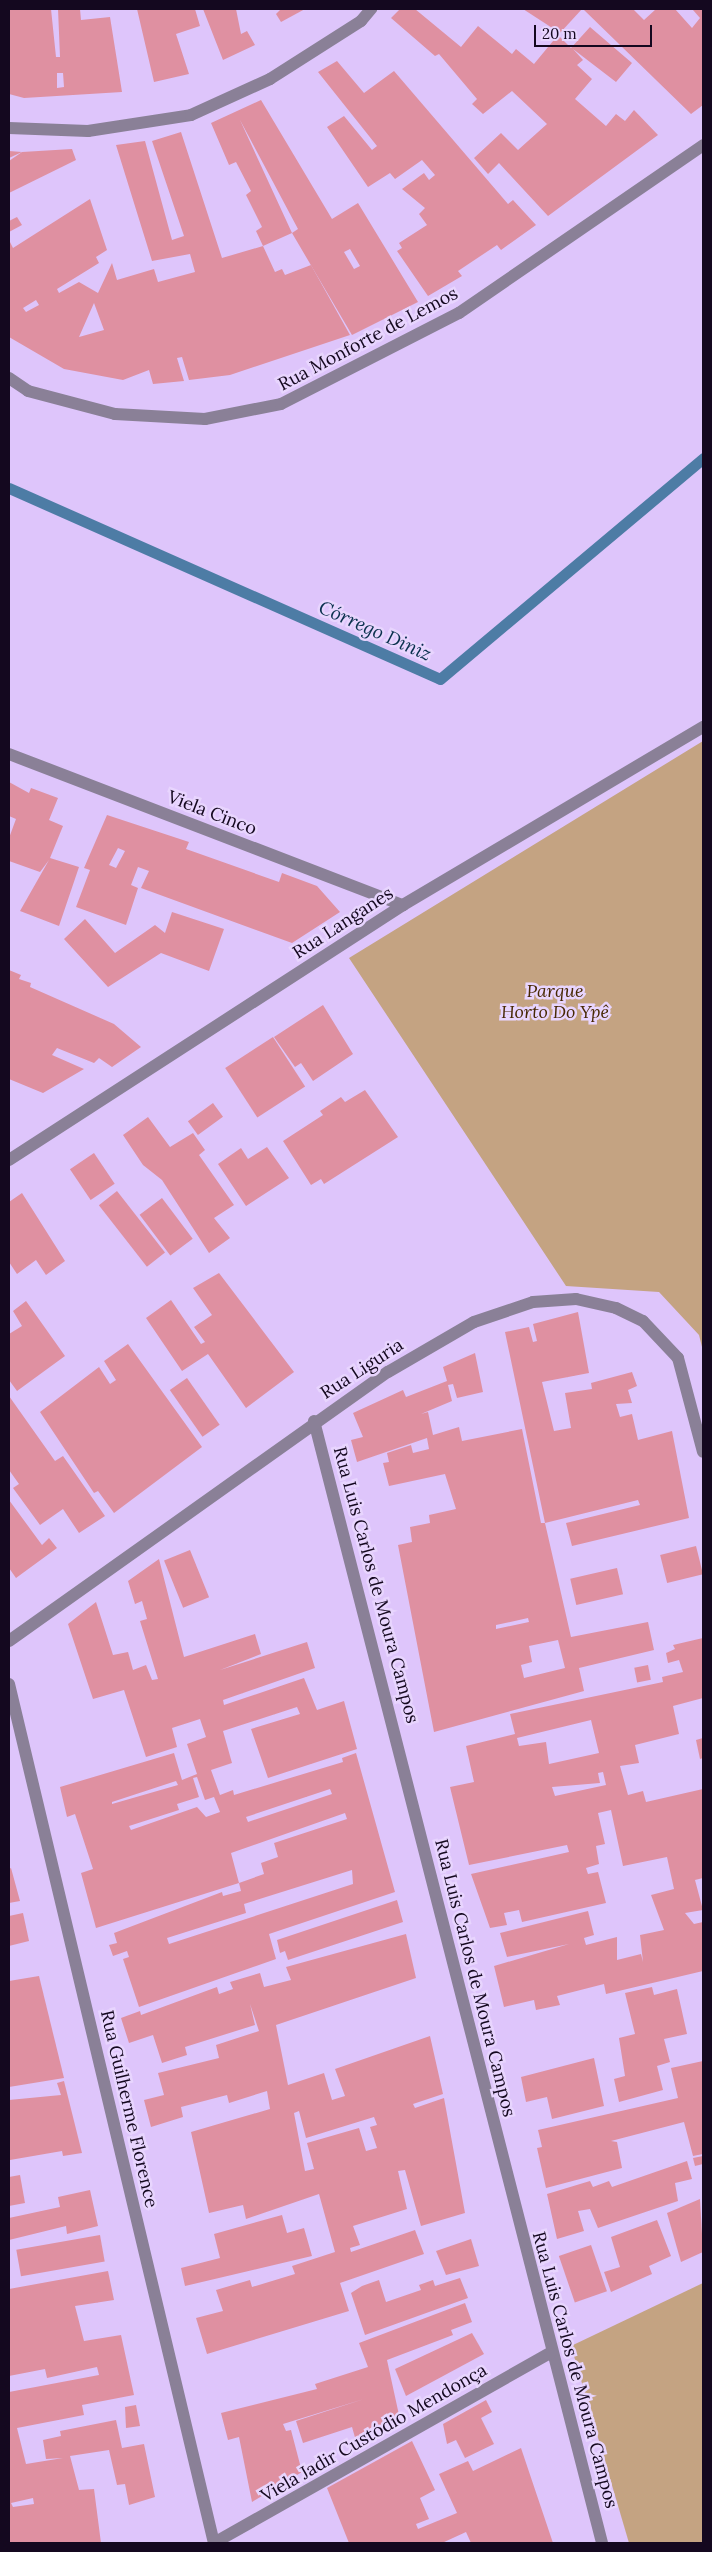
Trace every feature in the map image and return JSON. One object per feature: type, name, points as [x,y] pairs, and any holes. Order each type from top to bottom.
[{"type":"street","points":[[9,128],[88,131],[191,115],[270,79],[361,21],[371,9]]},
{"type":"street","name":"Rua Monforte de Lemos","points":[[9,378],[28,391],[115,414],[205,419],[281,404],[459,313],[703,145]]},
{"type":"street","name":"Rua Langanes","points":[[9,1160],[403,905],[703,727]]},
{"type":"street","name":"Viela Cinco","points":[[9,754],[403,905]]},
{"type":"street","name":"Rua Liguria","points":[[9,1641],[314,1421],[474,1322],[533,1302],[576,1299],[616,1308],[643,1321],[669,1346],[678,1358],[703,1452]]},
{"type":"street","name":"Rua Luis Carlos de Moura Campos","points":[[314,1421],[551,2352],[602,2543]]},
{"type":"street","name":"Rua Guilherme Florence","points":[[9,1684],[214,2543]]},
{"type":"street","name":"Viela Jadir Custódio Mendonça","points":[[214,2543],[551,2352]]},
{"type":"green space","name":"Parque Horto Do Ypê","points":[[703,741],[703,1351],[699,1335],[659,1292],[566,1286],[349,958]]},
{"type":"green space","points":[[703,2283],[703,2543],[629,2543],[571,2346]]},
{"type":"building","points":[[9,9],[51,9],[56,57],[60,57],[58,9],[80,9],[81,20],[110,17],[122,92],[24,98],[9,94]],"holes":[[[57,73],[63,73],[64,87],[57,88]]]},
{"type":"building","points":[[137,9],[195,9],[200,26],[176,34],[189,74],[154,82]]},
{"type":"building","points":[[203,9],[236,9],[241,34],[247,31],[255,45],[223,60]]},
{"type":"building","points":[[281,9],[305,9],[281,22],[276,14]]},
{"type":"building","points":[[400,9],[415,9],[461,47],[478,26],[512,54],[516,49],[534,64],[558,35],[571,48],[590,27],[632,63],[616,82],[573,49],[583,60],[577,65],[592,79],[575,99],[606,126],[616,114],[625,121],[634,110],[658,135],[548,216],[499,163],[488,174],[474,158],[501,133],[518,150],[547,124],[512,91],[483,114],[472,104],[477,99],[439,54],[435,56],[391,18]]},
{"type":"building","points":[[523,9],[582,9],[560,33]]},
{"type":"building","points":[[583,9],[633,9],[644,20],[656,9],[675,9],[692,28],[700,18],[693,10],[703,9],[703,105],[691,114]]},
{"type":"building","points":[[337,61],[364,93],[394,71],[508,204],[513,200],[536,225],[501,250],[497,245],[458,271],[462,276],[428,296],[397,251],[402,248],[399,243],[427,225],[419,214],[425,208],[402,189],[424,173],[429,180],[435,175],[422,160],[395,179],[390,173],[368,187],[327,127],[344,116],[372,150],[377,146],[318,72]]},
{"type":"building","points":[[261,100],[332,219],[358,203],[418,302],[352,335],[292,233],[263,246],[256,231],[262,227],[246,195],[251,191],[236,162],[229,165],[211,123]],"holes":[[[240,120],[298,229],[292,233]],[[350,249],[360,266],[354,269],[344,252]]]},
{"type":"building","points":[[181,132],[222,258],[263,246],[275,272],[282,269],[285,275],[311,265],[350,335],[230,375],[189,380],[182,357],[177,358],[184,381],[153,384],[149,370],[123,380],[64,369],[9,337],[9,240],[13,248],[90,199],[107,250],[96,257],[99,263],[57,289],[59,293],[79,282],[98,293],[112,263],[117,280],[154,269],[158,282],[195,272],[190,254],[152,261],[116,145],[145,141],[172,240],[184,236],[152,141]],"holes":[[[36,300],[39,305],[26,312],[23,308]],[[94,303],[104,330],[79,337],[90,312]]]},
{"type":"building","points":[[72,149],[76,160],[9,193],[9,161],[22,152]]},
{"type":"building","points":[[9,151],[22,152],[9,158]]},
{"type":"building","points":[[17,217],[22,225],[9,232],[9,221]]},
{"type":"building","points":[[9,782],[29,793],[31,788],[58,798],[49,820],[63,826],[50,858],[79,867],[59,926],[20,911],[49,860],[40,872],[9,861],[9,838],[16,819],[9,816]]},
{"type":"building","points":[[107,815],[189,842],[186,849],[279,882],[282,873],[317,886],[340,912],[292,943],[141,888],[149,871],[138,867],[131,885],[138,888],[126,925],[76,907],[90,870],[84,868]],"holes":[[[118,848],[125,851],[116,868],[109,865]]]},
{"type":"building","points":[[172,912],[224,929],[209,971],[161,953],[108,987],[64,939],[85,919],[115,953],[155,925],[165,933]]},
{"type":"building","points":[[9,970],[21,975],[19,979],[31,983],[30,987],[114,1024],[141,1047],[112,1067],[99,1058],[94,1063],[57,1048],[52,1055],[84,1069],[43,1093],[9,1079]]},
{"type":"building","points":[[323,1005],[353,1054],[313,1081],[301,1063],[295,1067],[274,1037]]},
{"type":"building","points":[[273,1037],[305,1086],[257,1118],[225,1068]]},
{"type":"building","points":[[365,1090],[398,1137],[324,1184],[321,1179],[311,1185],[283,1141],[323,1115],[320,1111],[341,1097],[345,1102]]},
{"type":"building","points":[[213,1103],[223,1117],[198,1135],[188,1121]]},
{"type":"building","points":[[148,1117],[170,1147],[193,1133],[205,1150],[199,1155],[234,1205],[214,1218],[230,1238],[209,1253],[162,1180],[143,1165],[123,1135]]},
{"type":"building","points":[[267,1147],[289,1178],[246,1206],[218,1164],[241,1148],[248,1159]]},
{"type":"building","points":[[94,1153],[115,1184],[91,1200],[70,1169]]},
{"type":"building","points":[[117,1191],[165,1252],[147,1267],[99,1205]]},
{"type":"building","points":[[22,1193],[65,1261],[46,1275],[36,1260],[17,1274],[9,1262],[9,1202]]},
{"type":"building","points":[[162,1198],[193,1239],[170,1256],[140,1215]]},
{"type":"building","points":[[219,1273],[294,1372],[246,1408],[208,1354],[182,1371],[146,1318],[171,1300],[201,1344],[205,1342],[194,1327],[212,1315],[193,1288]]},
{"type":"building","points":[[26,1301],[65,1356],[17,1391],[9,1380],[9,1334],[22,1326],[13,1311]]},
{"type":"building","points":[[578,1312],[589,1373],[542,1382],[554,1431],[571,1428],[565,1393],[592,1389],[591,1383],[632,1372],[637,1386],[628,1390],[632,1403],[616,1404],[620,1417],[632,1414],[638,1440],[672,1431],[689,1518],[572,1546],[566,1523],[640,1505],[638,1500],[545,1523],[505,1332],[529,1327],[533,1342],[537,1341],[533,1324]]},
{"type":"building","points":[[128,1344],[202,1447],[114,1513],[98,1491],[94,1493],[40,1412],[99,1367],[110,1384],[116,1380],[104,1361]]},
{"type":"building","points":[[475,1353],[483,1392],[457,1398],[453,1384],[448,1385],[452,1401],[421,1414],[428,1412],[433,1435],[459,1427],[462,1441],[522,1429],[541,1523],[545,1523],[571,1637],[648,1622],[654,1650],[579,1668],[584,1691],[434,1732],[398,1545],[412,1542],[410,1527],[430,1523],[429,1515],[456,1509],[445,1474],[389,1486],[383,1463],[389,1462],[387,1453],[411,1445],[413,1453],[429,1449],[427,1438],[357,1462],[351,1440],[363,1437],[353,1413],[403,1390],[406,1397],[447,1381],[443,1367]],"holes":[[[528,1618],[529,1622],[496,1629],[496,1625]],[[558,1640],[565,1668],[524,1678],[521,1665],[532,1662],[529,1646]]]},
{"type":"building","points":[[187,1378],[220,1425],[202,1437],[170,1390]]},
{"type":"building","points":[[9,1396],[55,1461],[63,1456],[105,1516],[79,1533],[63,1509],[40,1525],[13,1488],[19,1484],[9,1470]]},
{"type":"building","points":[[9,1500],[42,1545],[49,1538],[57,1548],[16,1578],[9,1568]]},
{"type":"building","points":[[696,1546],[703,1574],[667,1583],[660,1555]]},
{"type":"building","points":[[190,1550],[209,1597],[183,1608],[164,1560]]},
{"type":"building","points":[[159,1559],[184,1657],[255,1634],[261,1654],[220,1670],[307,1642],[315,1668],[223,1700],[224,1705],[304,1678],[317,1710],[344,1701],[357,1749],[268,1778],[251,1729],[300,1714],[297,1707],[223,1731],[232,1763],[211,1770],[220,1795],[233,1790],[234,1795],[343,1762],[342,1758],[356,1753],[395,1892],[269,1934],[276,1959],[139,2007],[123,1959],[129,1957],[127,1951],[113,1956],[109,1945],[117,1943],[114,1933],[222,1892],[223,1896],[241,1891],[239,1883],[96,1928],[81,1873],[93,1869],[75,1814],[67,1817],[60,1787],[174,1753],[182,1780],[197,1774],[187,1744],[206,1737],[200,1719],[172,1728],[177,1747],[146,1757],[124,1690],[93,1699],[68,1624],[96,1602],[113,1655],[128,1652],[133,1670],[146,1665],[152,1680],[158,1679],[140,1621],[147,1619],[142,1601],[135,1604],[128,1581]],"holes":[[[197,1777],[205,1800],[214,1797],[220,1812],[206,1817],[197,1807],[131,1830],[129,1826],[179,1810],[177,1804],[199,1797],[193,1778]],[[176,1781],[178,1785],[112,1804],[112,1802]],[[330,1789],[332,1794],[248,1822],[246,1817]],[[345,1813],[347,1819],[274,1843],[278,1857],[261,1863],[264,1874],[239,1883],[231,1853]],[[352,1870],[353,1884],[169,1944],[167,1938],[246,1913],[244,1904]]]},
{"type":"building","points":[[617,1568],[623,1594],[576,1605],[570,1579]]},
{"type":"building","points":[[703,1638],[703,1698],[673,1706],[679,1734],[635,1745],[639,1763],[620,1766],[628,1795],[643,1791],[646,1802],[703,1789],[703,1878],[695,1880],[703,1910],[685,1913],[694,1924],[703,1922],[703,1971],[606,1994],[604,1984],[557,1996],[560,2005],[536,2010],[534,2000],[504,2007],[494,1966],[569,1944],[507,1957],[500,1933],[588,1911],[594,1935],[584,1938],[586,1945],[617,1937],[617,1960],[641,1954],[643,1962],[640,1935],[664,1930],[651,1895],[674,1889],[667,1857],[623,1866],[611,1810],[598,1813],[605,1844],[596,1846],[599,1864],[586,1868],[588,1874],[598,1872],[606,1903],[522,1922],[519,1910],[504,1913],[507,1925],[490,1928],[471,1874],[569,1852],[567,1845],[469,1865],[450,1787],[474,1782],[466,1746],[515,1734],[510,1714],[663,1682],[662,1677],[683,1672],[679,1660],[668,1663],[666,1653],[675,1649],[673,1645]],"holes":[[[591,1720],[599,1753],[549,1764],[546,1742],[519,1746],[517,1738]],[[603,1772],[606,1785],[555,1796],[552,1787],[600,1783],[598,1773]]]},
{"type":"building","points":[[648,1665],[651,1680],[637,1682],[634,1668]]},
{"type":"building","points":[[703,1738],[703,1758],[700,1759],[696,1740]]},
{"type":"building","points":[[11,1868],[20,1901],[9,1903],[9,1869]]},
{"type":"building","points":[[397,1900],[403,1922],[288,1960],[285,1951],[280,1953],[277,1940]]},
{"type":"building","points":[[23,1913],[29,1941],[9,1946],[9,1916]]},
{"type":"building","points":[[406,1934],[416,1978],[276,2025],[288,2085],[324,2073],[332,2100],[345,2096],[335,2069],[430,2036],[443,2094],[413,2104],[415,2108],[444,2098],[465,2213],[421,2226],[405,2170],[398,2171],[407,2209],[353,2226],[360,2245],[350,2248],[351,2252],[415,2230],[424,2254],[340,2283],[349,2311],[207,2354],[196,2318],[223,2311],[216,2290],[250,2280],[252,2287],[295,2274],[292,2266],[335,2252],[319,2194],[246,2219],[243,2205],[209,2213],[191,2132],[270,2109],[267,2091],[229,2103],[227,2095],[181,2107],[183,2117],[151,2127],[144,2100],[164,2095],[158,2073],[219,2058],[216,2045],[259,2031],[250,2004],[255,2025],[185,2047],[187,2055],[162,2063],[153,2035],[129,2043],[121,2018],[140,2011],[141,2015],[217,1987],[219,1994],[233,1989],[230,1982],[260,1973],[264,1987],[291,1980],[286,1967]],"holes":[[[299,2111],[306,2138],[374,2117],[377,2125],[370,2127],[377,2148],[366,2151],[359,2128],[307,2143],[314,2169],[305,2171],[294,2113]]]},
{"type":"building","points":[[39,1976],[64,2078],[9,2087],[9,1981]]},
{"type":"building","points":[[652,1987],[654,1995],[677,1989],[687,2034],[664,2039],[670,2062],[657,2066],[663,2090],[619,2102],[614,2079],[625,2076],[619,2038],[635,2034],[625,1993]]},
{"type":"building","points":[[594,2058],[604,2106],[552,2119],[547,2097],[526,2102],[521,2077]]},
{"type":"building","points":[[703,2061],[703,2154],[693,2156],[684,2122],[611,2141],[617,2142],[622,2168],[546,2188],[537,2148],[542,2147],[538,2130],[678,2098],[671,2068]]},
{"type":"building","points":[[64,2081],[82,2153],[63,2156],[62,2151],[10,2160],[9,2100],[61,2095],[57,2083]]},
{"type":"building","points":[[703,2156],[703,2164],[695,2166],[693,2158]]},
{"type":"building","points":[[687,2161],[692,2179],[675,2183],[678,2201],[598,2228],[590,2209],[578,2211],[584,2231],[557,2239],[547,2194],[590,2181],[593,2187],[609,2181],[612,2187]]},
{"type":"building","points":[[20,2175],[25,2203],[9,2206],[9,2177]]},
{"type":"building","points":[[90,2190],[98,2226],[67,2234],[66,2226],[9,2240],[9,2218],[60,2207],[58,2197]]},
{"type":"building","points":[[700,2199],[703,2252],[681,2262],[667,2213]]},
{"type":"building","points":[[282,2215],[287,2233],[304,2228],[312,2256],[185,2286],[181,2268],[220,2258],[214,2234]]},
{"type":"building","points":[[657,2220],[671,2256],[649,2266],[652,2274],[611,2292],[604,2272],[620,2267],[611,2237]]},
{"type":"building","points":[[100,2235],[105,2262],[21,2276],[16,2250]]},
{"type":"building","points":[[471,2239],[479,2266],[446,2275],[436,2251]]},
{"type":"building","points":[[591,2245],[607,2291],[575,2302],[559,2256]]},
{"type":"building","points":[[108,2271],[114,2300],[75,2306],[84,2341],[121,2335],[134,2395],[82,2405],[84,2415],[17,2428],[26,2464],[63,2458],[46,2459],[43,2440],[61,2436],[60,2431],[116,2420],[122,2448],[144,2444],[155,2497],[129,2505],[125,2484],[117,2485],[109,2450],[70,2456],[79,2490],[94,2489],[101,2543],[9,2543],[9,2392],[99,2375],[97,2367],[47,2378],[45,2369],[9,2376],[9,2289]],"holes":[[[33,2498],[34,2504],[13,2507],[11,2503]]]},
{"type":"building","points":[[460,2278],[468,2298],[365,2335],[351,2293],[362,2286],[379,2280],[386,2302],[421,2290],[419,2285],[433,2280],[435,2286]]},
{"type":"building","points":[[465,2303],[472,2322],[451,2330],[453,2335],[387,2360],[399,2415],[356,2441],[352,2427],[303,2443],[296,2421],[364,2399],[283,2424],[286,2431],[291,2430],[302,2472],[252,2502],[239,2437],[228,2440],[221,2413],[317,2389],[315,2384],[368,2367],[359,2343]]},
{"type":"building","points":[[472,2333],[484,2354],[406,2396],[395,2369]]},
{"type":"building","points":[[486,2400],[492,2412],[481,2418],[494,2444],[465,2458],[456,2440],[447,2444],[443,2424]]},
{"type":"building","points":[[136,2405],[140,2426],[126,2428],[125,2407]]},
{"type":"building","points":[[412,2441],[435,2490],[420,2498],[429,2519],[416,2524],[418,2529],[457,2513],[439,2474],[468,2461],[473,2471],[521,2448],[553,2543],[471,2543],[466,2532],[442,2543],[349,2543],[327,2488]]},
{"type":"waterway","name":"Córrego Diniz","points":[[9,488],[440,679],[703,458]]}]
